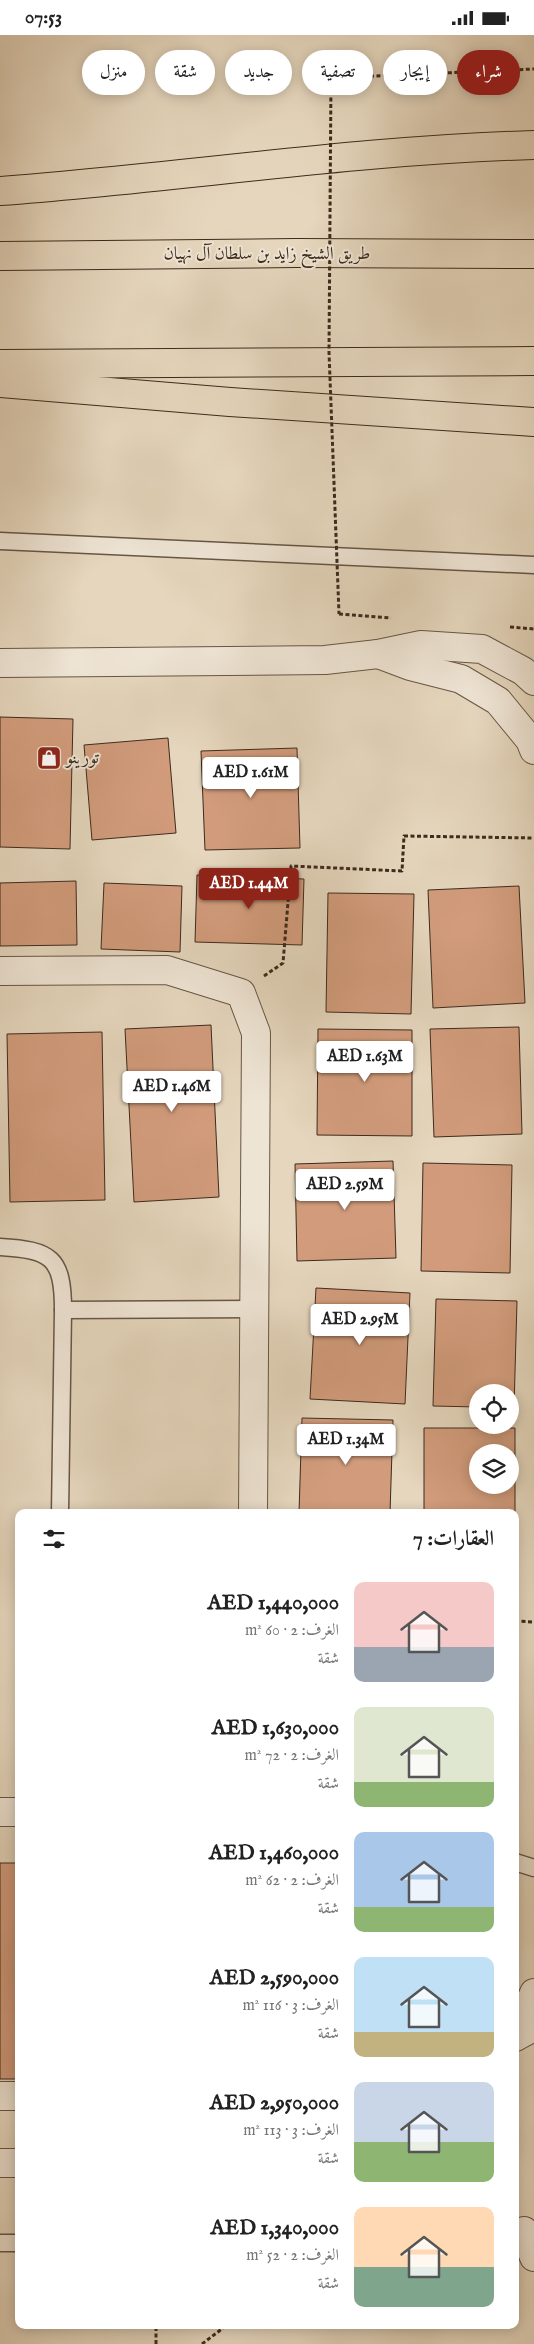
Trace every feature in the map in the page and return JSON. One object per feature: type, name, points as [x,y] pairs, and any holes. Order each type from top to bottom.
[{"type":"highway","points":[[0,191],[298,160],[452,147],[534,145]]},
{"type":"highway","name":"طريق الشيخ زايد بن سلطان آل نهيان","points":[[0,256],[296,253],[534,254]]},
{"type":"highway","points":[[0,364],[534,361]]},
{"type":"highway","points":[[0,383],[230,402],[534,422]]},
{"type":"street","points":[[0,663],[325,660],[378,654],[421,645],[482,649],[523,671],[534,681]]},
{"type":"street","points":[[378,654],[410,666],[461,679],[498,701],[530,740],[534,751]]},
{"type":"street","points":[[0,971],[167,971],[241,993],[256,1033],[254,1509]]},
{"type":"street","points":[[0,1812],[15,1812]]},
{"type":"street","points":[[519,2028],[534,1993]]},
{"type":"street","points":[[519,2035],[534,2027]]},
{"type":"street","points":[[0,2096],[15,2096]]},
{"type":"street","points":[[0,2163],[15,2163]]},
{"type":"street","points":[[524,2230],[534,2257]]},
{"type":"lane","points":[[0,541],[534,565]]},
{"type":"lane","points":[[0,1247],[22,1248],[42,1254],[54,1261],[64,1288],[60,1509]]},
{"type":"lane","points":[[64,1310],[254,1309]]},
{"type":"lane","points":[[519,1863],[534,1868]]},
{"type":"lane","points":[[0,2243],[15,2243]]},
{"type":"path","points":[[339,614],[329,352],[331,77],[534,69]]},
{"type":"path","points":[[241,993],[283,963],[290,866],[402,871],[404,836],[534,838]]},
{"type":"path","points":[[519,1621],[534,1622]]},
{"type":"path","points":[[156,2329],[156,2344]]},
{"type":"path","points":[[202,2344],[222,2329]]},
{"type":"building","points":[[0,717],[73,719],[70,849],[0,847]]},
{"type":"building","points":[[168,738],[176,833],[92,840],[84,745]]},
{"type":"building","points":[[297,748],[300,848],[205,850],[201,751]]},
{"type":"building","points":[[197,875],[304,879],[302,945],[195,942]]},
{"type":"building","points":[[76,881],[77,945],[0,946],[0,883]]},
{"type":"building","points":[[104,883],[182,886],[180,952],[101,949]]},
{"type":"building","points":[[519,886],[525,1003],[433,1008],[428,890]]},
{"type":"building","points":[[328,893],[414,894],[411,1014],[326,1012]]},
{"type":"building","points":[[211,1025],[219,1197],[134,1202],[125,1029]]},
{"type":"building","points":[[519,1027],[522,1134],[434,1137],[430,1029]]},
{"type":"building","points":[[318,1029],[412,1030],[412,1136],[317,1135]]},
{"type":"building","points":[[102,1032],[105,1200],[10,1202],[7,1034]]},
{"type":"building","points":[[393,1161],[396,1258],[297,1261],[295,1164]]},
{"type":"building","points":[[423,1163],[512,1165],[510,1273],[421,1271]]},
{"type":"building","points":[[316,1288],[410,1293],[405,1404],[310,1399]]},
{"type":"building","points":[[436,1299],[517,1301],[515,1384],[469,1384],[469,1407],[433,1406]]},
{"type":"building","points":[[302,1418],[393,1420],[390,1509],[299,1509]]},
{"type":"building","points":[[424,1428],[469,1428],[469,1434],[515,1434],[515,1444],[469,1444],[469,1494],[515,1494],[515,1509],[424,1509]]},
{"type":"building","points":[[0,1863],[15,1863],[15,2079],[0,2079]]},
{"type":"place","name":"تورينو","points":[[49,758]]}]
